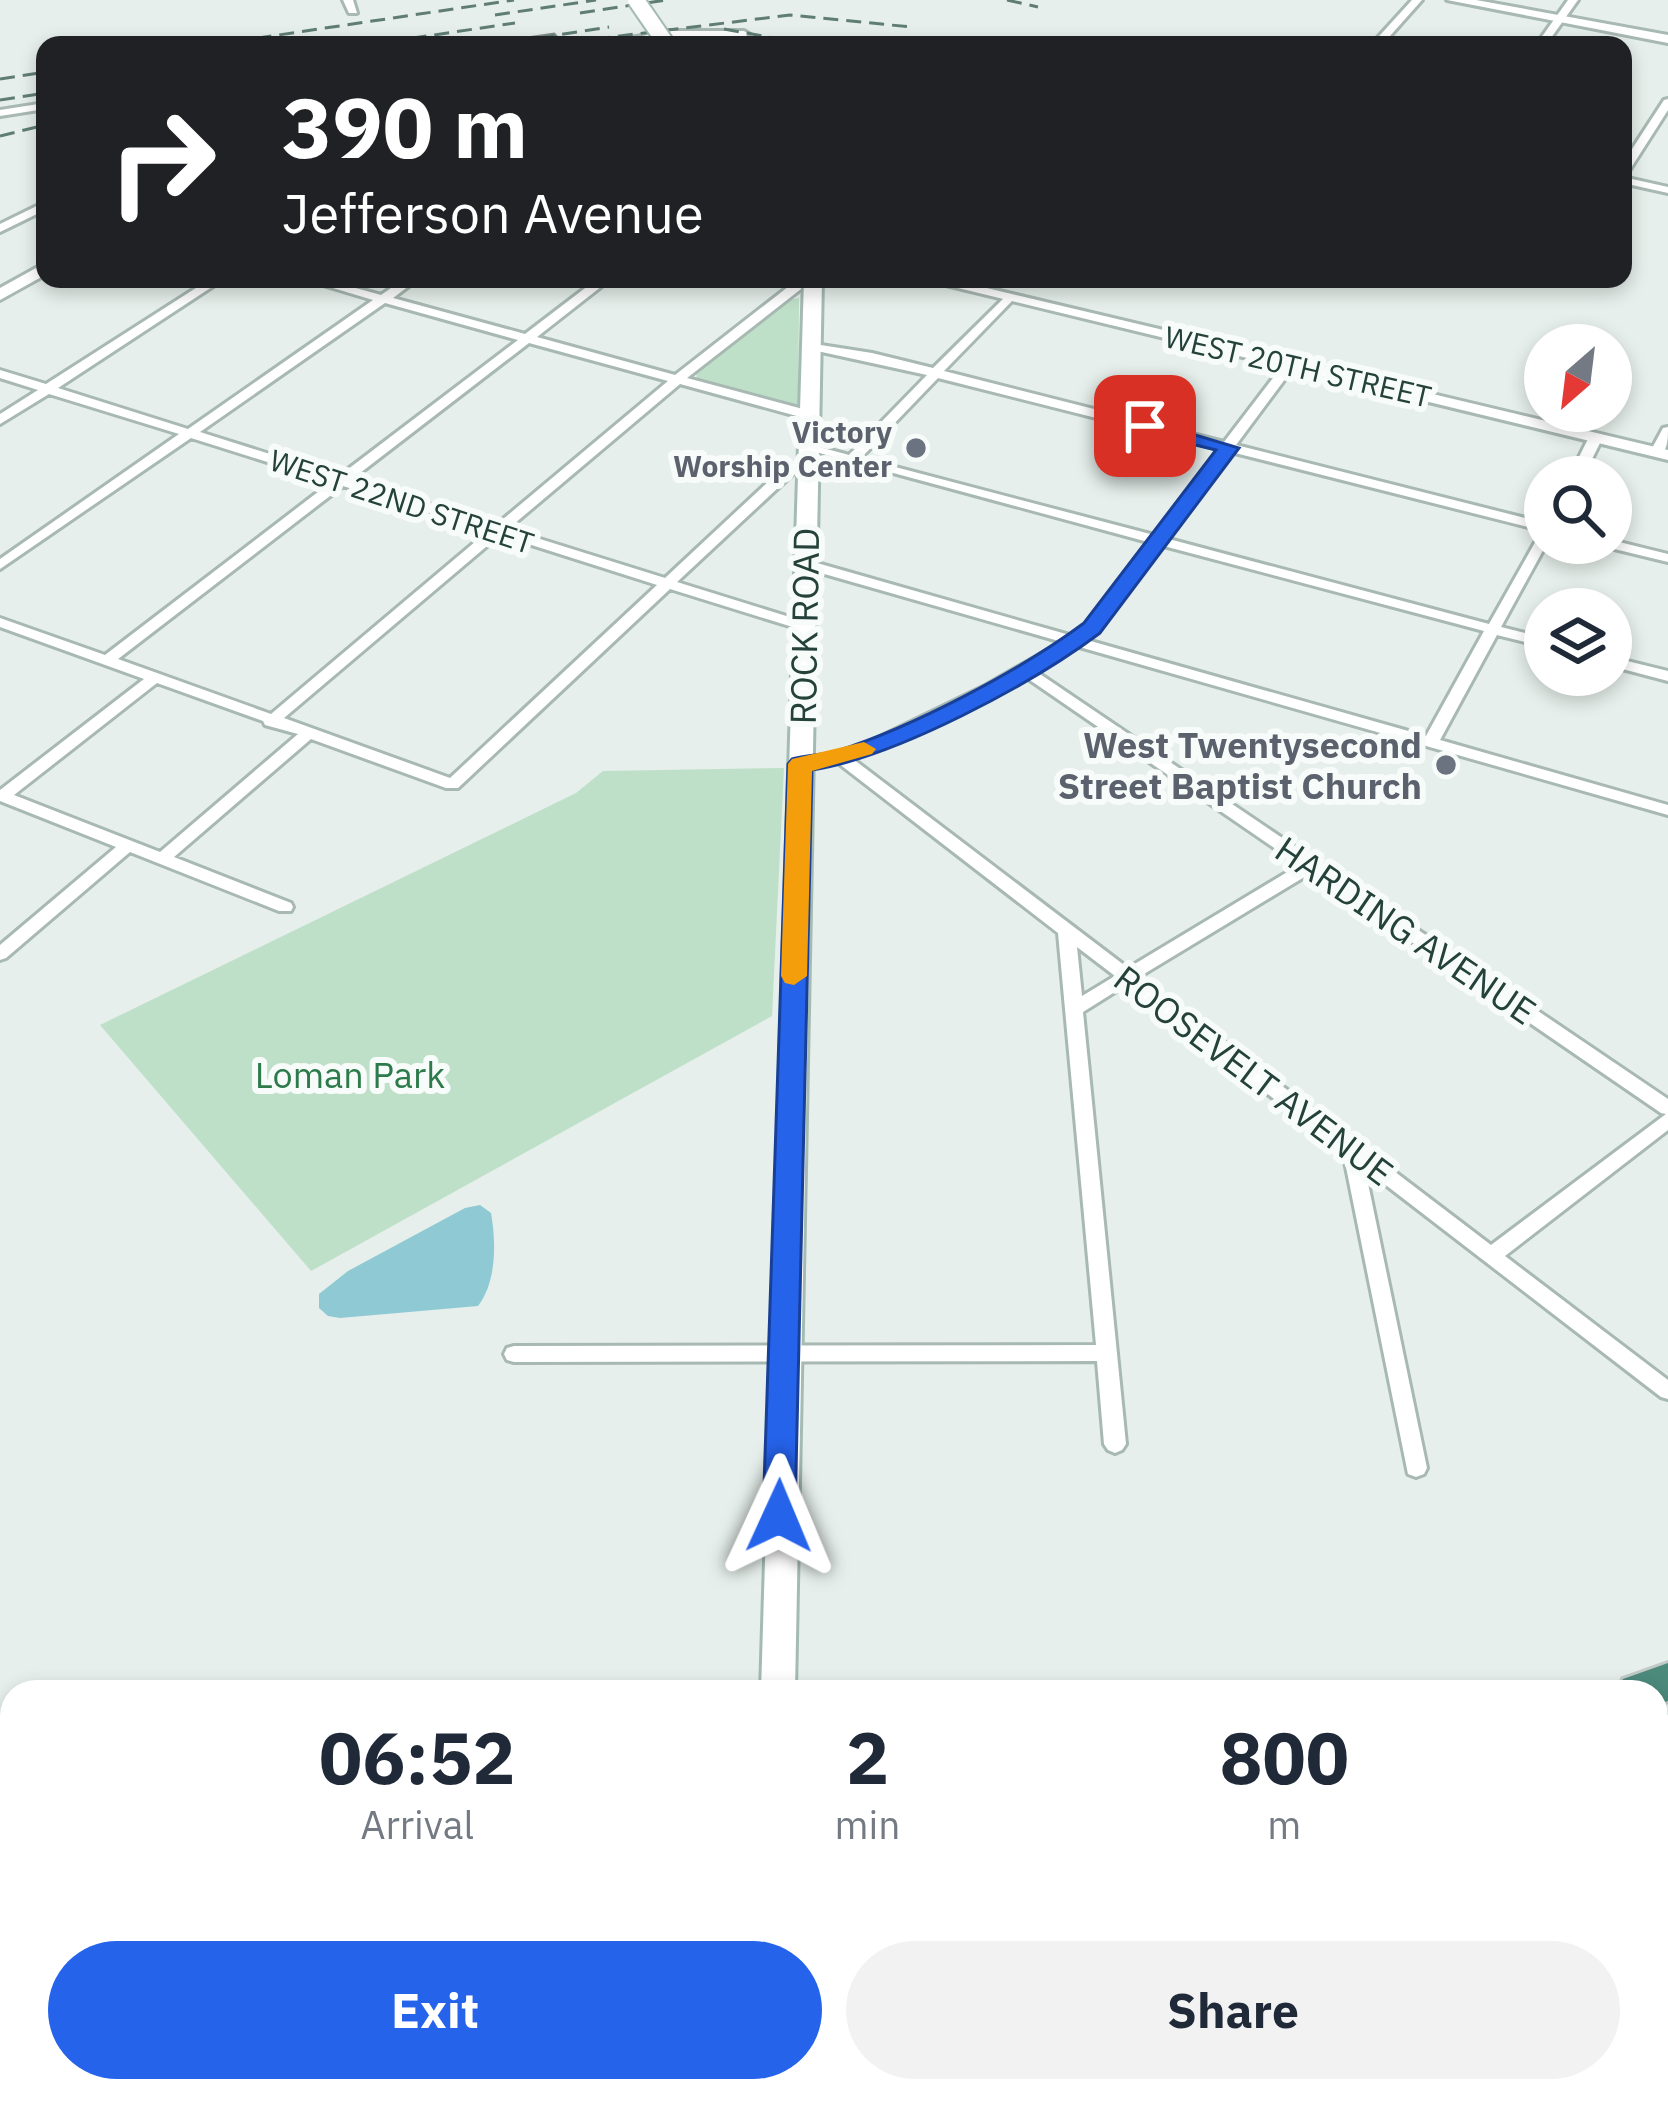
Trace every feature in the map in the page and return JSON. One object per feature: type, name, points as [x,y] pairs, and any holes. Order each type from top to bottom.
[{"type":"main road","points":[[636,0],[661,36]]},
{"type":"main road","name":"ROCK ROAD","points":[[778,1680],[812,346],[806,288]]},
{"type":"street","points":[[1384,36],[1417,0]]},
{"type":"street","points":[[1454,0],[1668,40]]},
{"type":"street","points":[[1547,36],[1573,0]]},
{"type":"street","points":[[656,36],[744,34]]},
{"type":"street","points":[[1632,161],[1668,102]]},
{"type":"street","points":[[0,113],[36,107]]},
{"type":"street","points":[[1632,179],[1668,190]]},
{"type":"street","points":[[0,229],[36,208]]},
{"type":"street","points":[[0,295],[36,273]]},
{"type":"street","points":[[0,420],[204,288]]},
{"type":"street","points":[[341,288],[809,415]]},
{"type":"street","points":[[0,565],[400,288]]},
{"type":"street","points":[[106,661],[593,288]]},
{"type":"street","points":[[270,722],[675,381],[798,288]]},
{"type":"street","name":"WEST 20TH STREET","points":[[966,288],[1663,453]]},
{"type":"street","points":[[853,458],[1008,298]]},
{"type":"street","points":[[812,346],[935,373],[1524,525]]},
{"type":"street","points":[[800,764],[841,758],[1077,641],[1160,540],[1291,364]]},
{"type":"street","name":"WEST 22ND STREET","points":[[0,374],[804,626]]},
{"type":"street","points":[[1663,453],[1668,431]]},
{"type":"street","points":[[1586,456],[1596,437]]},
{"type":"street","points":[[808,448],[1524,637]]},
{"type":"street","points":[[0,622],[452,784],[789,470]]},
{"type":"street","points":[[1632,549],[1668,558]]},
{"type":"street","points":[[805,564],[1668,810]]},
{"type":"street","points":[[1431,742],[1527,564]]},
{"type":"street","points":[[1632,667],[1668,676]]},
{"type":"street","name":"HARDING AVENUE","points":[[1025,670],[1668,1108]]},
{"type":"street","points":[[1,795],[153,679]]},
{"type":"street","points":[[162,859],[306,735]]},
{"type":"street","name":"ROOSEVELT AVENUE","points":[[841,758],[1668,1391]]},
{"type":"street","points":[[1,795],[285,907]]},
{"type":"street","points":[[0,954],[128,845]]},
{"type":"street","points":[[1074,1010],[1311,866]]},
{"type":"street","points":[[1067,933],[1115,1444]]},
{"type":"street","points":[[1491,1256],[1668,1120]]},
{"type":"street","points":[[1352,1151],[1416,1468]]},
{"type":"street","points":[[514,1354],[1107,1353]]},
{"type":"green space","points":[[799,298],[798,405],[697,379],[696,373],[782,301]]},
{"type":"green space","name":"Loman Park","points":[[784,768],[772,1016],[311,1271],[100,1025],[576,793],[603,771]]},
{"type":"water","points":[[480,1205],[491,1213],[494,1249],[489,1285],[478,1306],[340,1318],[319,1308],[319,1294],[348,1271],[465,1208]]},
{"type":"railway","points":[[272,36],[514,0]]},
{"type":"railway","points":[[495,15],[596,0]]},
{"type":"railway","points":[[580,13],[666,0]]},
{"type":"railway","points":[[1007,0],[1038,7]]},
{"type":"railway","points":[[619,36],[790,15],[911,27]]},
{"type":"railway","points":[[427,36],[515,23]]},
{"type":"railway","points":[[552,36],[609,27]]},
{"type":"railway","points":[[724,29],[763,36]]},
{"type":"railway","points":[[0,79],[36,73]]},
{"type":"railway","points":[[0,100],[36,94]]},
{"type":"railway","points":[[0,136],[36,127]]},
{"type":"slow traffic","points":[[794,976],[800,764],[820,764],[864,749]]},
{"type":"place","name":"Victory Worship Center","points":[[916,448]]},
{"type":"place","name":"West Twentysecond Street Baptist Church","points":[[1446,765]]},
{"type":"route","points":[[779,1516],[800,764],[820,764],[878,744],[1064,649],[1092,628],[1229,448],[1145,426]]}]
